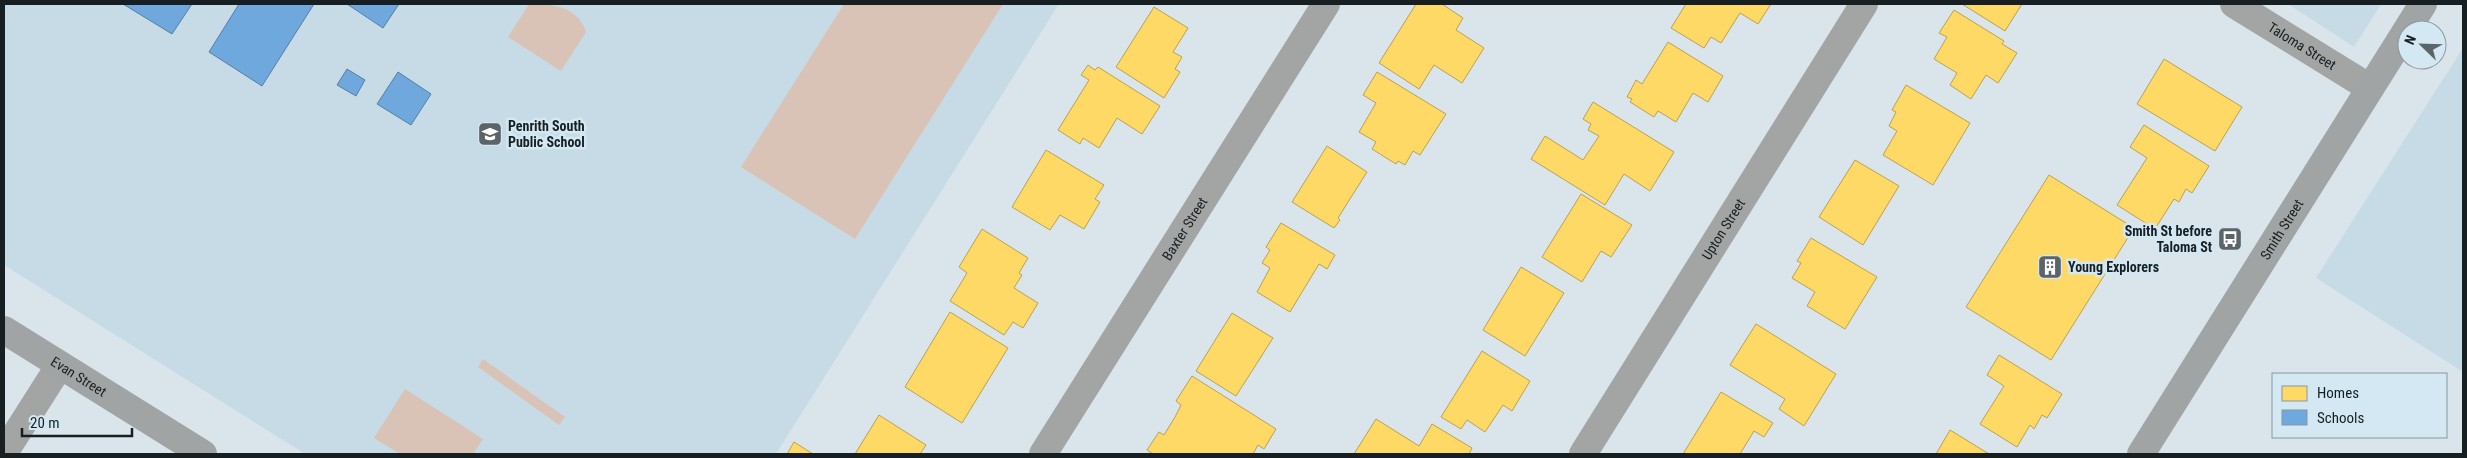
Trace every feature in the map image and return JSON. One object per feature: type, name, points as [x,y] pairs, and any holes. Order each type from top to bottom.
[{"type":"street","name":"Baxter Street","points":[[1043,454],[1326,4]]},
{"type":"street","name":"Upton Street","points":[[1583,454],[1864,4]]},
{"type":"street","name":"Taloma Street","points":[[2234,4],[2370,88]]},
{"type":"street","name":"Smith Street","points":[[2141,454],[2423,4]]},
{"type":"street","name":"Evan Street","points":[[4,330],[203,454]]},
{"type":"street","points":[[4,453],[60,365]]},
{"type":"shaded area","name":"Penrith South Public School","points":[[4,4],[1059,4],[776,454],[305,454],[4,265]]},
{"type":"shaded area","points":[[529,4],[563,8],[577,17],[582,23],[586,32],[561,71],[508,37]]},
{"type":"shaded area","points":[[844,4],[1003,4],[855,239],[741,167]]},
{"type":"shaded area","points":[[2288,4],[2381,4],[2354,47]]},
{"type":"shaded area","points":[[2463,48],[2463,372],[2316,278]]},
{"type":"shaded area","points":[[483,359],[565,417],[559,425],[478,367]]},
{"type":"shaded area","points":[[405,389],[483,439],[473,454],[400,454],[374,438]]},
{"type":"building: Homes","points":[[1416,4],[1442,4],[1463,18],[1456,30],[1484,48],[1462,83],[1434,65],[1419,89],[1379,63]]},
{"type":"building: Homes","points":[[1686,4],[1771,4],[1758,24],[1740,13],[1721,43],[1711,37],[1704,48],[1671,28]]},
{"type":"building: Homes","points":[[1962,4],[2022,4],[2005,31]]},
{"type":"building: Homes","points":[[1154,7],[1188,28],[1173,52],[1182,57],[1175,69],[1180,72],[1164,98],[1116,67]]},
{"type":"building: Homes","points":[[1954,10],[2004,41],[2002,44],[2017,53],[1998,83],[1986,75],[1971,99],[1950,85],[1957,73],[1934,59],[1947,37],[1939,33]]},
{"type":"building: Homes","points":[[1668,42],[1723,76],[1708,102],[1693,93],[1676,122],[1658,111],[1654,117],[1630,102],[1632,99],[1627,97],[1636,80],[1642,84]]},
{"type":"building: Homes","points":[[2164,59],[2242,107],[2215,151],[2137,104]]},
{"type":"building: Homes","points":[[1088,65],[1095,70],[1098,67],[1160,106],[1142,134],[1117,118],[1099,148],[1083,138],[1080,144],[1058,130],[1089,80],[1081,75]]},
{"type":"building: Homes","points":[[1377,72],[1446,114],[1420,155],[1413,151],[1405,165],[1398,161],[1396,164],[1372,149],[1376,142],[1359,132],[1376,103],[1363,95]]},
{"type":"building: Homes","points":[[1906,85],[1970,123],[1933,185],[1883,155],[1897,131],[1889,126],[1896,112],[1892,110]]},
{"type":"building: Homes","points":[[1593,102],[1674,152],[1650,191],[1624,174],[1605,205],[1531,159],[1545,136],[1583,160],[1599,136],[1588,130],[1591,124],[1583,119]]},
{"type":"building: Homes","points":[[2144,125],[2209,166],[2192,193],[2186,189],[2179,202],[2174,199],[2155,229],[2117,205],[2147,158],[2130,147]]},
{"type":"building: Homes","points":[[1327,146],[1367,172],[1338,218],[1340,220],[1334,228],[1292,202]]},
{"type":"building: Homes","points":[[1046,150],[1104,185],[1095,199],[1100,202],[1084,229],[1060,215],[1050,230],[1012,207]]},
{"type":"building: Homes","points":[[1855,160],[1899,186],[1863,245],[1819,217]]},
{"type":"building: Homes","name":"Young Explorers","points":[[2049,175],[2134,228],[2051,360],[1966,307]]},
{"type":"building: Homes","points":[[1581,194],[1632,225],[1611,257],[1601,251],[1582,282],[1542,257]]},
{"type":"building: Homes","points":[[1281,223],[1335,255],[1327,269],[1319,264],[1290,312],[1257,292],[1270,268],[1262,263],[1270,250],[1266,247]]},
{"type":"building: Homes","points":[[982,229],[1028,258],[1019,273],[1022,275],[1014,288],[1038,303],[1023,328],[1013,322],[1004,335],[950,301],[967,273],[959,267]]},
{"type":"building: Homes","points":[[1811,238],[1877,277],[1845,329],[1807,306],[1815,292],[1792,278],[1801,263],[1797,261]]},
{"type":"building: Homes","points":[[1521,267],[1564,293],[1525,356],[1483,330]]},
{"type":"building: Homes","points":[[950,312],[1008,348],[962,423],[905,387]]},
{"type":"building: Homes","points":[[1232,313],[1273,338],[1236,396],[1196,371]]},
{"type":"building: Homes","points":[[1756,324],[1836,374],[1804,426],[1779,409],[1785,399],[1730,365]]},
{"type":"building: Homes","points":[[1482,351],[1530,381],[1512,411],[1503,405],[1485,432],[1467,420],[1461,429],[1441,417]]},
{"type":"building: Homes","points":[[1999,355],[2062,394],[2047,418],[2042,415],[2034,429],[2030,425],[2017,447],[1980,424],[2004,386],[1987,375]]},
{"type":"building: Homes","points":[[1192,376],[1276,429],[1264,449],[1258,445],[1253,454],[1153,454],[1147,450],[1159,432],[1164,435],[1175,417],[1181,405],[1176,401]]},
{"type":"building: Homes","points":[[1721,392],[1773,423],[1764,437],[1754,431],[1740,454],[1683,454]]},
{"type":"building: Homes","points":[[879,415],[926,445],[920,454],[855,454]]},
{"type":"building: Homes","points":[[1376,419],[1419,446],[1432,424],[1472,448],[1469,454],[1354,454]]},
{"type":"building: Homes","points":[[1950,430],[1989,454],[1936,454]]},
{"type":"building: Homes","points":[[794,442],[813,454],[787,454]]},
{"type":"building: Schools","points":[[123,4],[192,4],[172,34]]},
{"type":"building: Schools","points":[[239,4],[314,4],[262,86],[209,52]]},
{"type":"building: Schools","points":[[347,4],[399,4],[383,28]]},
{"type":"building: Schools","points":[[347,69],[365,80],[356,96],[337,85]]},
{"type":"building: Schools","points":[[398,72],[431,94],[411,125],[377,104]]},
{"type":"place","name":"Penrith South Public School","points":[[490,134]]},
{"type":"place","name":"Smith St before Taloma St","points":[[2230,239]]},
{"type":"place","name":"Young Explorers","points":[[2050,267]]}]
